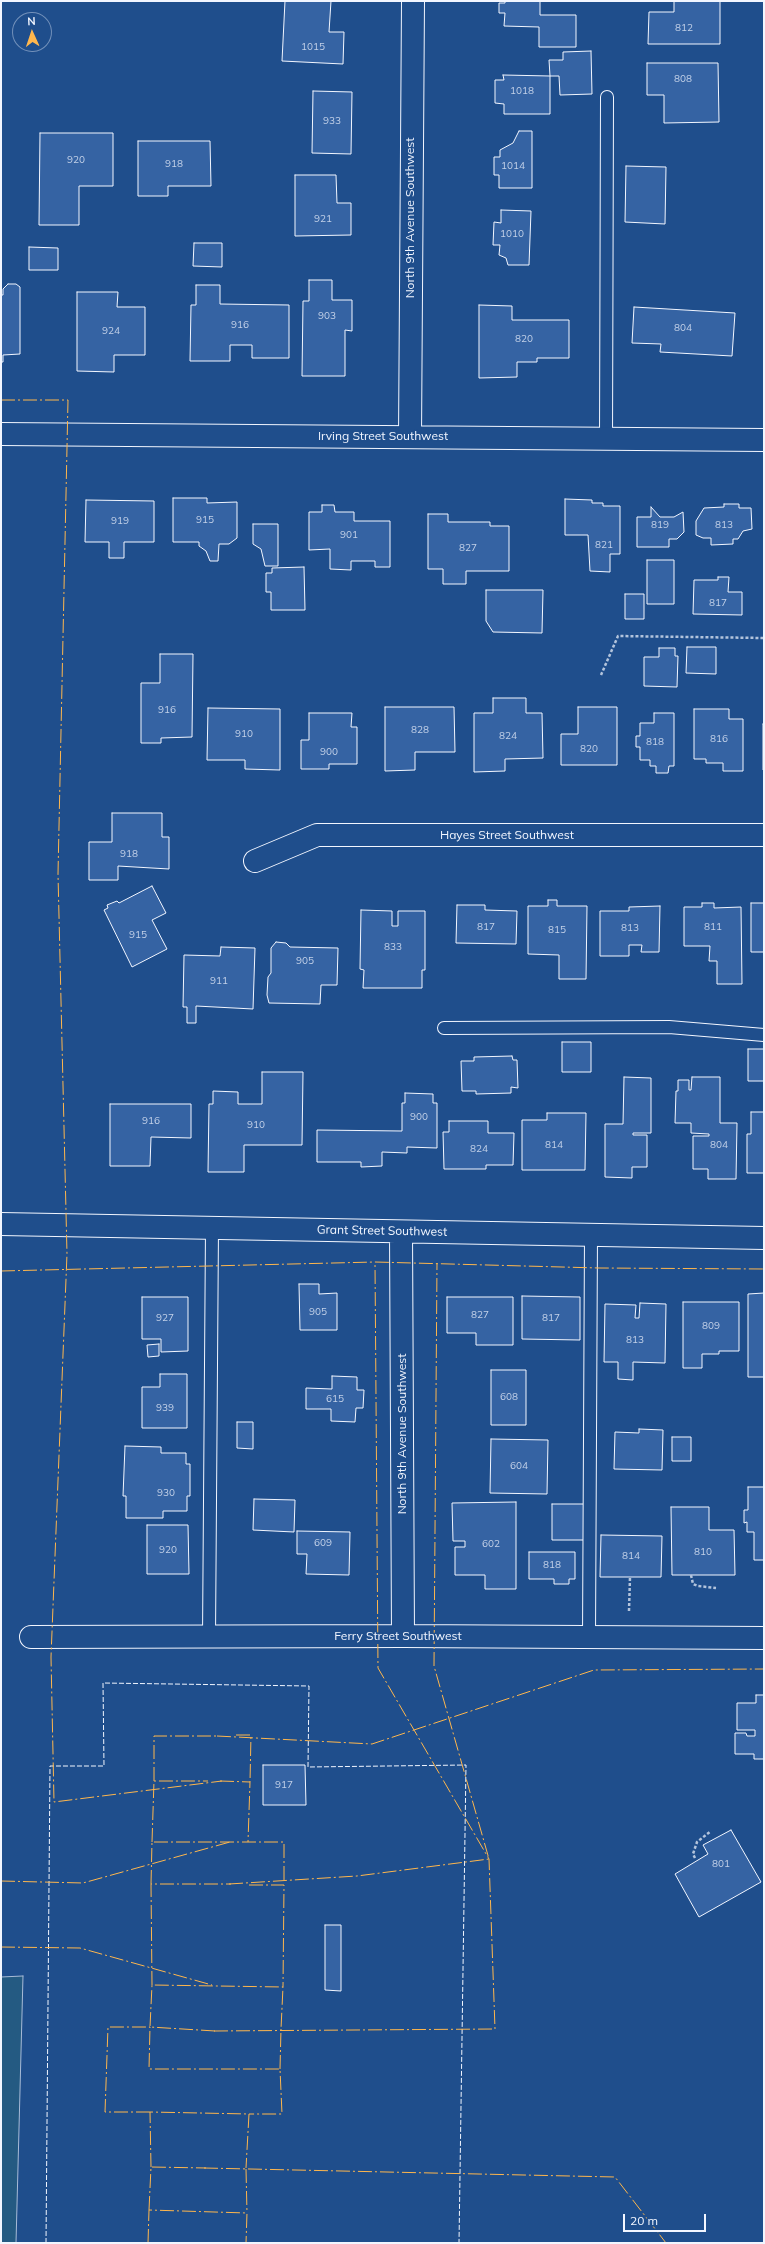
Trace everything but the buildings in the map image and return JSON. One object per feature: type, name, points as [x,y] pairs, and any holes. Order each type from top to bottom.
[{"type":"street","name":"North 9th Avenue Southwest","points":[[410,436],[413,1]]},
{"type":"street","name":"Irving Street Southwest","points":[[1,434],[410,436],[764,440]]},
{"type":"street","name":"Hayes Street Southwest","points":[[254,861],[317,835],[764,835]]},
{"type":"street","name":"Grant Street Southwest","points":[[1,1224],[764,1238]]},
{"type":"street","name":"North 9th Avenue Southwest","points":[[401,1232],[403,1636]]},
{"type":"street","name":"Ferry Street Southwest","points":[[31,1637],[589,1636],[764,1638]]},
{"type":"lane","points":[[606,439],[607,97]]},
{"type":"lane","points":[[444,1028],[669,1028],[764,1035]]},
{"type":"lane","points":[[210,1636],[212,1228]]},
{"type":"lane","points":[[589,1636],[591,1235]]},
{"type":"path","points":[[601,675],[618,636],[764,638]]},
{"type":"path","points":[[691,1575],[693,1584],[716,1588]]},
{"type":"path","points":[[629,1611],[630,1577]]},
{"type":"path","points":[[695,1858],[693,1854],[696,1842],[711,1831]]},
{"type":"shaded area","points":[[23,1976],[16,2243],[1,2243],[1,1977]]},
{"type":"fence","points":[[46,2243],[50,1766],[104,1766],[103,1683],[309,1686],[308,1767],[466,1765],[459,2243]]},
{"type":"power","points":[[1,400],[68,400],[58,874],[67,1254],[51,1657],[54,1802],[222,1781]]},
{"type":"power","points":[[1,1271],[375,1262],[599,1268],[764,1269]]},
{"type":"power","points":[[214,2031],[495,2029],[489,1859],[378,1668],[375,1262]]},
{"type":"power","points":[[229,1884],[357,1876],[489,1859],[434,1666],[437,1263]]},
{"type":"power","points":[[217,1736],[372,1744],[594,1670],[764,1669]]},
{"type":"power","points":[[236,1735],[251,1735],[250,1782]]},
{"type":"power","points":[[154,1781],[154,1736],[218,1736]]},
{"type":"power","points":[[152,1842],[154,1781],[208,1781]]},
{"type":"power","points":[[220,1781],[250,1782],[248,1842]]},
{"type":"power","points":[[151,1884],[152,1842],[284,1842],[284,1881]]},
{"type":"power","points":[[1,1881],[83,1883],[230,1842]]},
{"type":"power","points":[[152,1985],[151,1884],[231,1884]]},
{"type":"power","points":[[249,1885],[284,1885],[283,1987]]},
{"type":"power","points":[[1,1947],[80,1948],[212,1985]]},
{"type":"power","points":[[215,2031],[150,2027],[152,1985],[283,1987],[281,2029]]},
{"type":"power","points":[[150,2112],[105,2112],[108,2027],[150,2027],[149,2069],[280,2069],[282,2114],[249,2114]]},
{"type":"power","points":[[280,2069],[281,2029]]},
{"type":"power","points":[[151,2167],[150,2112],[249,2114],[246,2168]]},
{"type":"power","points":[[149,2210],[151,2167],[206,2168]]},
{"type":"power","points":[[204,2168],[615,2177],[666,2243]]},
{"type":"power","points":[[246,2169],[247,2213]]},
{"type":"power","points":[[148,2243],[149,2210],[247,2213],[246,2243]]}]
